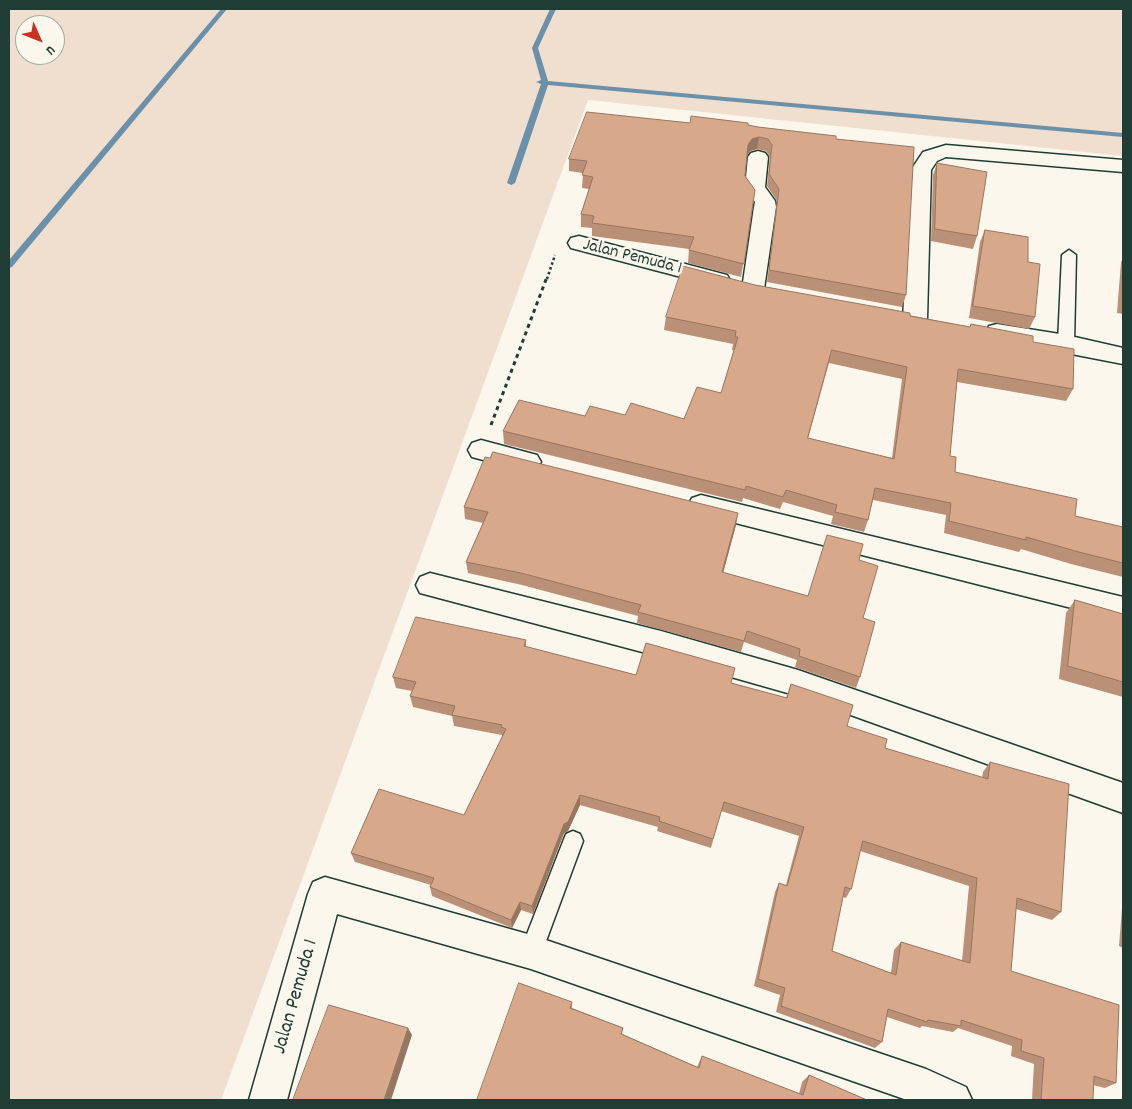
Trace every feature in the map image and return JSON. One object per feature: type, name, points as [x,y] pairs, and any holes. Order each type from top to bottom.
[{"type":"street","points":[[915,319],[921,170],[926,158],[931,154],[946,151],[1123,166]]},
{"type":"street","name":"Jalan Pemuda 1","points":[[579,243],[763,291],[765,201],[754,188],[758,158]]},
{"type":"street","points":[[971,328],[1066,343],[1123,356]]},
{"type":"street","points":[[481,450],[548,467]]},
{"type":"street","points":[[673,498],[1123,609]]},
{"type":"street","points":[[430,585],[661,644],[798,683],[1123,798]]},
{"type":"street","name":"Jalan Pemuda 1","points":[[268,1100],[326,894],[531,952]]},
{"type":"street","points":[[531,952],[934,1096]]},
{"type":"lane","points":[[1066,343],[1069,255]]},
{"type":"lane","points":[[531,952],[573,841]]},
{"type":"path","name":"Jalan Pemuda 1","points":[[481,450],[532,321],[554,256],[563,247],[579,243]]},
{"type":"shaded area","points":[[9,9],[1123,9],[1123,156],[588,100],[221,1100],[9,1100]]},
{"type":"building","points":[[587,112],[690,123],[691,116],[748,123],[748,125],[758,127],[836,136],[836,139],[914,147],[906,295],[769,270],[779,189],[769,174],[772,145],[768,139],[759,137],[752,139],[748,145],[745,176],[755,190],[744,264],[689,250],[694,237],[592,223],[594,216],[581,214],[593,177],[582,175],[587,161],[569,159]]},
{"type":"building","points":[[937,163],[987,172],[977,236],[935,229]]},
{"type":"building","points":[[985,230],[1028,237],[1028,262],[1040,264],[1035,317],[973,306]]},
{"type":"building","points":[[683,266],[755,285],[910,313],[910,316],[970,327],[971,324],[1033,336],[1033,342],[1074,349],[1073,389],[958,369],[950,456],[956,457],[955,472],[1077,499],[1075,516],[1123,527],[1123,563],[1026,537],[1026,540],[949,521],[951,503],[875,488],[868,520],[835,512],[837,505],[786,490],[783,497],[746,486],[745,490],[503,431],[519,400],[585,416],[590,406],[625,415],[631,403],[684,419],[697,387],[721,393],[738,337],[735,337],[736,331],[666,317]],"holes":[[[832,350],[907,367],[894,459],[808,438]]]},
{"type":"building","points":[[493,452],[738,513],[722,572],[808,596],[827,535],[863,544],[859,560],[878,566],[863,618],[875,622],[860,677],[799,656],[800,649],[747,631],[744,641],[638,612],[641,605],[521,573],[466,562],[488,512],[464,507],[485,457],[490,458]]},
{"type":"building","points":[[1075,600],[1123,614],[1123,682],[1068,666]]},
{"type":"building","points":[[416,617],[526,640],[524,646],[636,675],[646,643],[735,668],[731,683],[787,698],[791,684],[853,705],[847,726],[887,739],[885,748],[988,779],[990,762],[1069,784],[1061,912],[1017,898],[1011,971],[1119,1005],[1116,1083],[1094,1076],[1093,1100],[1044,1100],[1041,1099],[1044,1058],[1021,1051],[1022,1040],[961,1020],[961,1026],[928,1020],[927,1022],[888,1009],[882,1042],[781,1006],[785,988],[758,979],[779,883],[787,886],[804,827],[724,802],[713,839],[659,821],[660,817],[580,795],[568,822],[564,824],[532,906],[520,902],[511,920],[430,887],[434,878],[351,853],[379,789],[464,815],[506,729],[501,727],[502,725],[452,715],[455,706],[410,696],[416,682],[393,677]],"holes":[[[863,841],[977,878],[970,963],[901,942],[896,975],[832,951],[845,887],[851,889]]]},
{"type":"building","points":[[519,983],[572,1002],[570,1008],[623,1028],[621,1034],[699,1068],[702,1056],[803,1095],[809,1075],[867,1100],[477,1100]]},
{"type":"building","points":[[329,1005],[408,1028],[384,1100],[293,1100]]},
{"type":"waterway","points":[[9,265],[224,9]]},
{"type":"waterway","points":[[545,83],[535,48],[553,9]]},
{"type":"waterway","points":[[539,82],[545,83]]},
{"type":"waterway","points":[[511,183],[545,83]]},
{"type":"waterway","points":[[545,83],[1123,135]]}]
